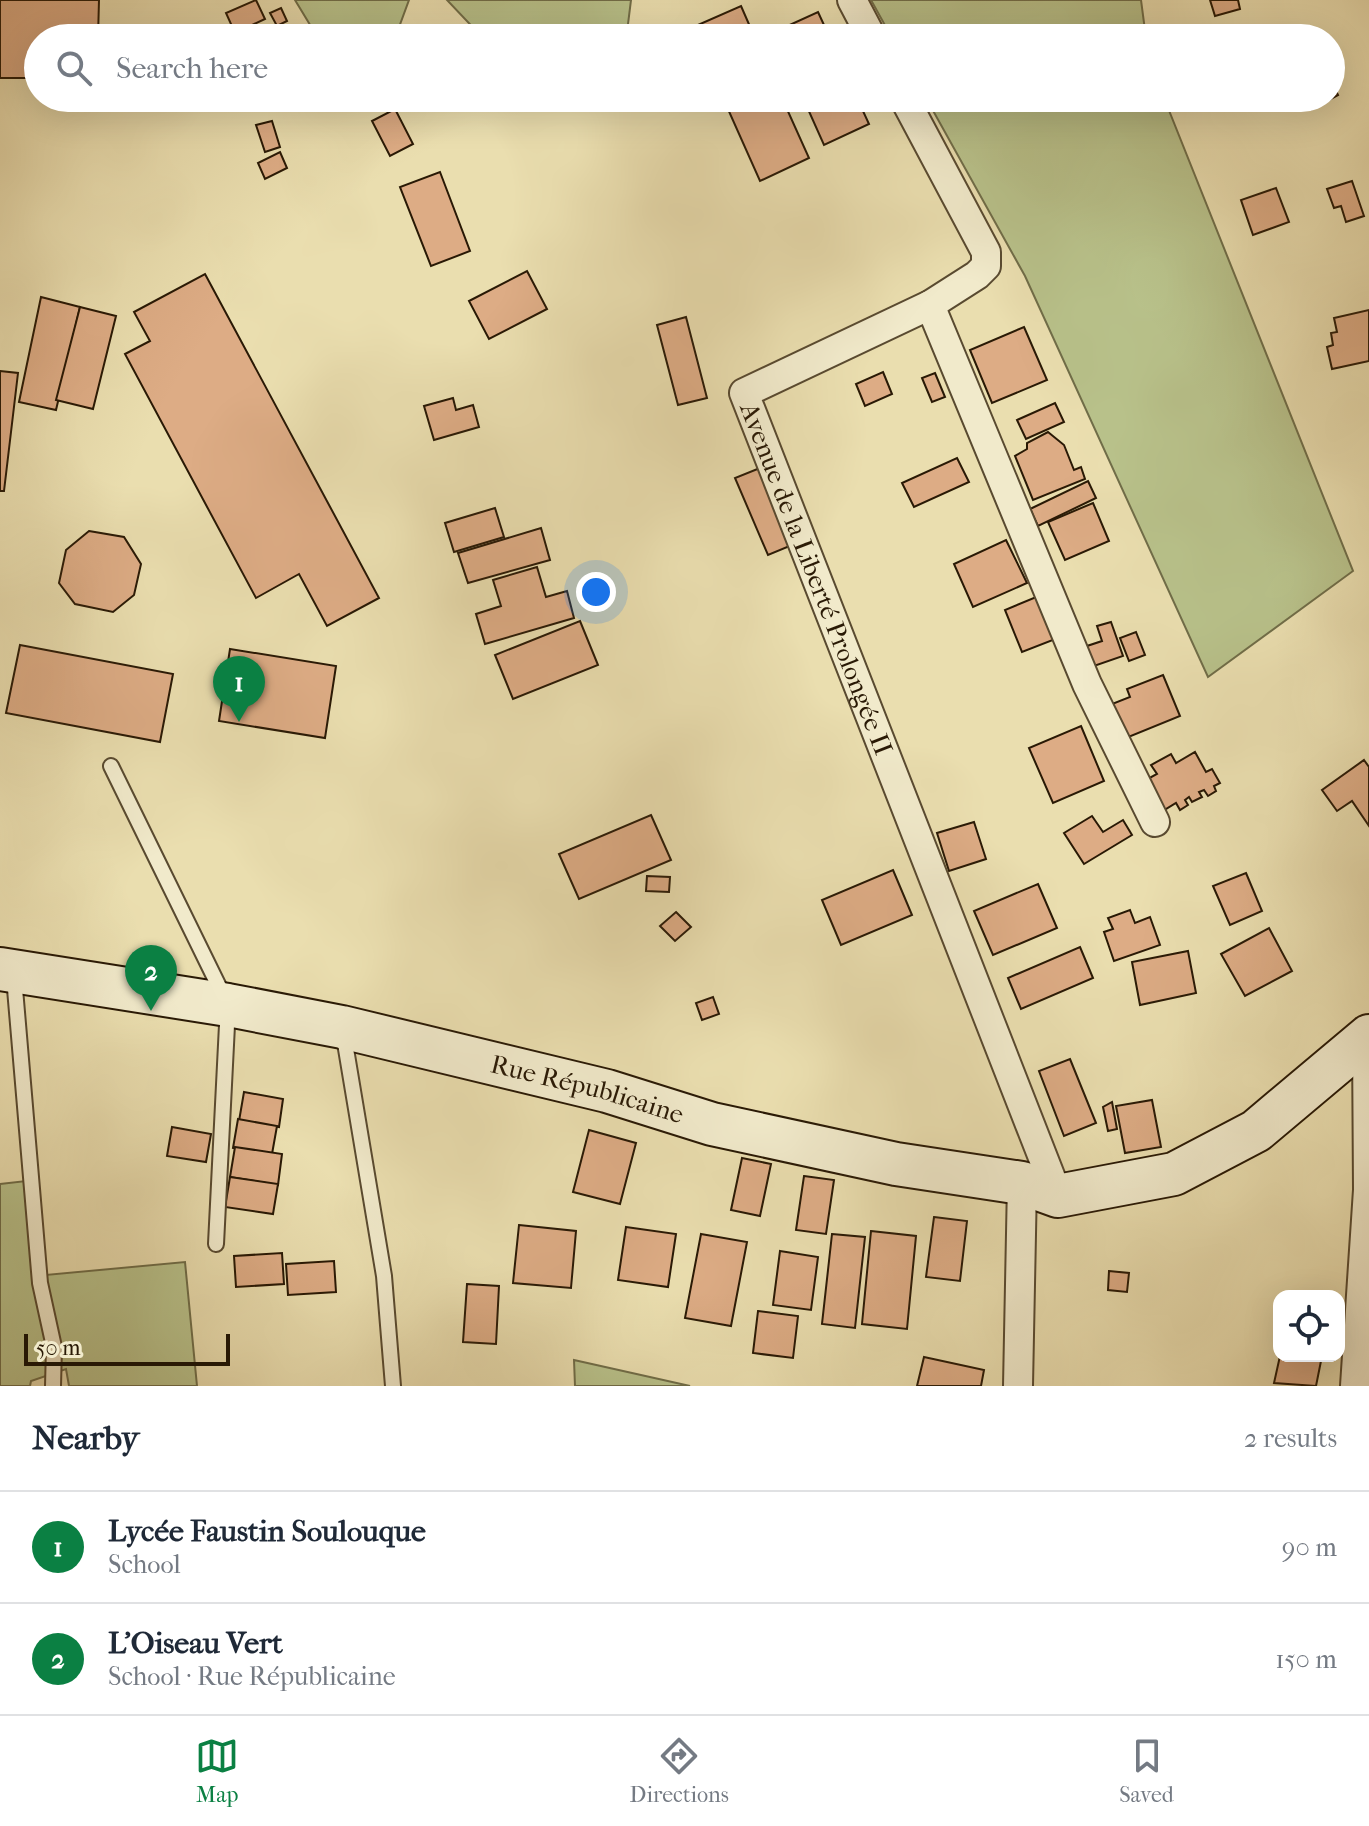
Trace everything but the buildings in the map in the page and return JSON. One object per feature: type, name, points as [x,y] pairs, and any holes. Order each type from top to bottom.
[{"type":"street","points":[[852,0],[865,24]]},
{"type":"street","name":"Avenue de la Liberté Prolongée II","points":[[911,112],[986,252],[986,266],[930,305],[744,393],[1040,1189]]},
{"type":"street","points":[[930,305],[1087,684],[1155,822]]},
{"type":"street","name":"Rue Républicaine","points":[[7,970],[228,1005],[342,1027],[607,1091],[712,1124],[896,1164],[1040,1189],[1174,1174],[1256,1131],[1368,1038]]},
{"type":"street","points":[[1355,1386],[1368,1190],[1368,1038]]},
{"type":"street","points":[[1018,1386],[1040,1189]]},
{"type":"lane","points":[[111,766],[228,1005],[216,1244]]},
{"type":"lane","points":[[7,970],[40,1283],[54,1347],[53,1386]]},
{"type":"lane","points":[[342,1027],[384,1276],[393,1386]]},
{"type":"green space","points":[[295,0],[409,0],[400,24],[310,24]]},
{"type":"green space","points":[[447,0],[631,0],[628,24],[470,24]]},
{"type":"green space","points":[[871,0],[1141,0],[1144,24],[884,24]]},
{"type":"green space","points":[[934,112],[1170,112],[1353,571],[1208,677],[1025,276]]},
{"type":"green space","points":[[26,1181],[46,1275],[185,1262],[197,1386],[69,1386],[66,1369],[31,1381],[30,1386],[0,1386],[0,1184]]},
{"type":"green space","points":[[574,1360],[690,1386],[575,1386]]},
{"type":"place","name":"Lycée Faustin Soulouque","points":[[239,722]]},
{"type":"place","name":"L'Oiseau Vert","points":[[151,1011]]}]
